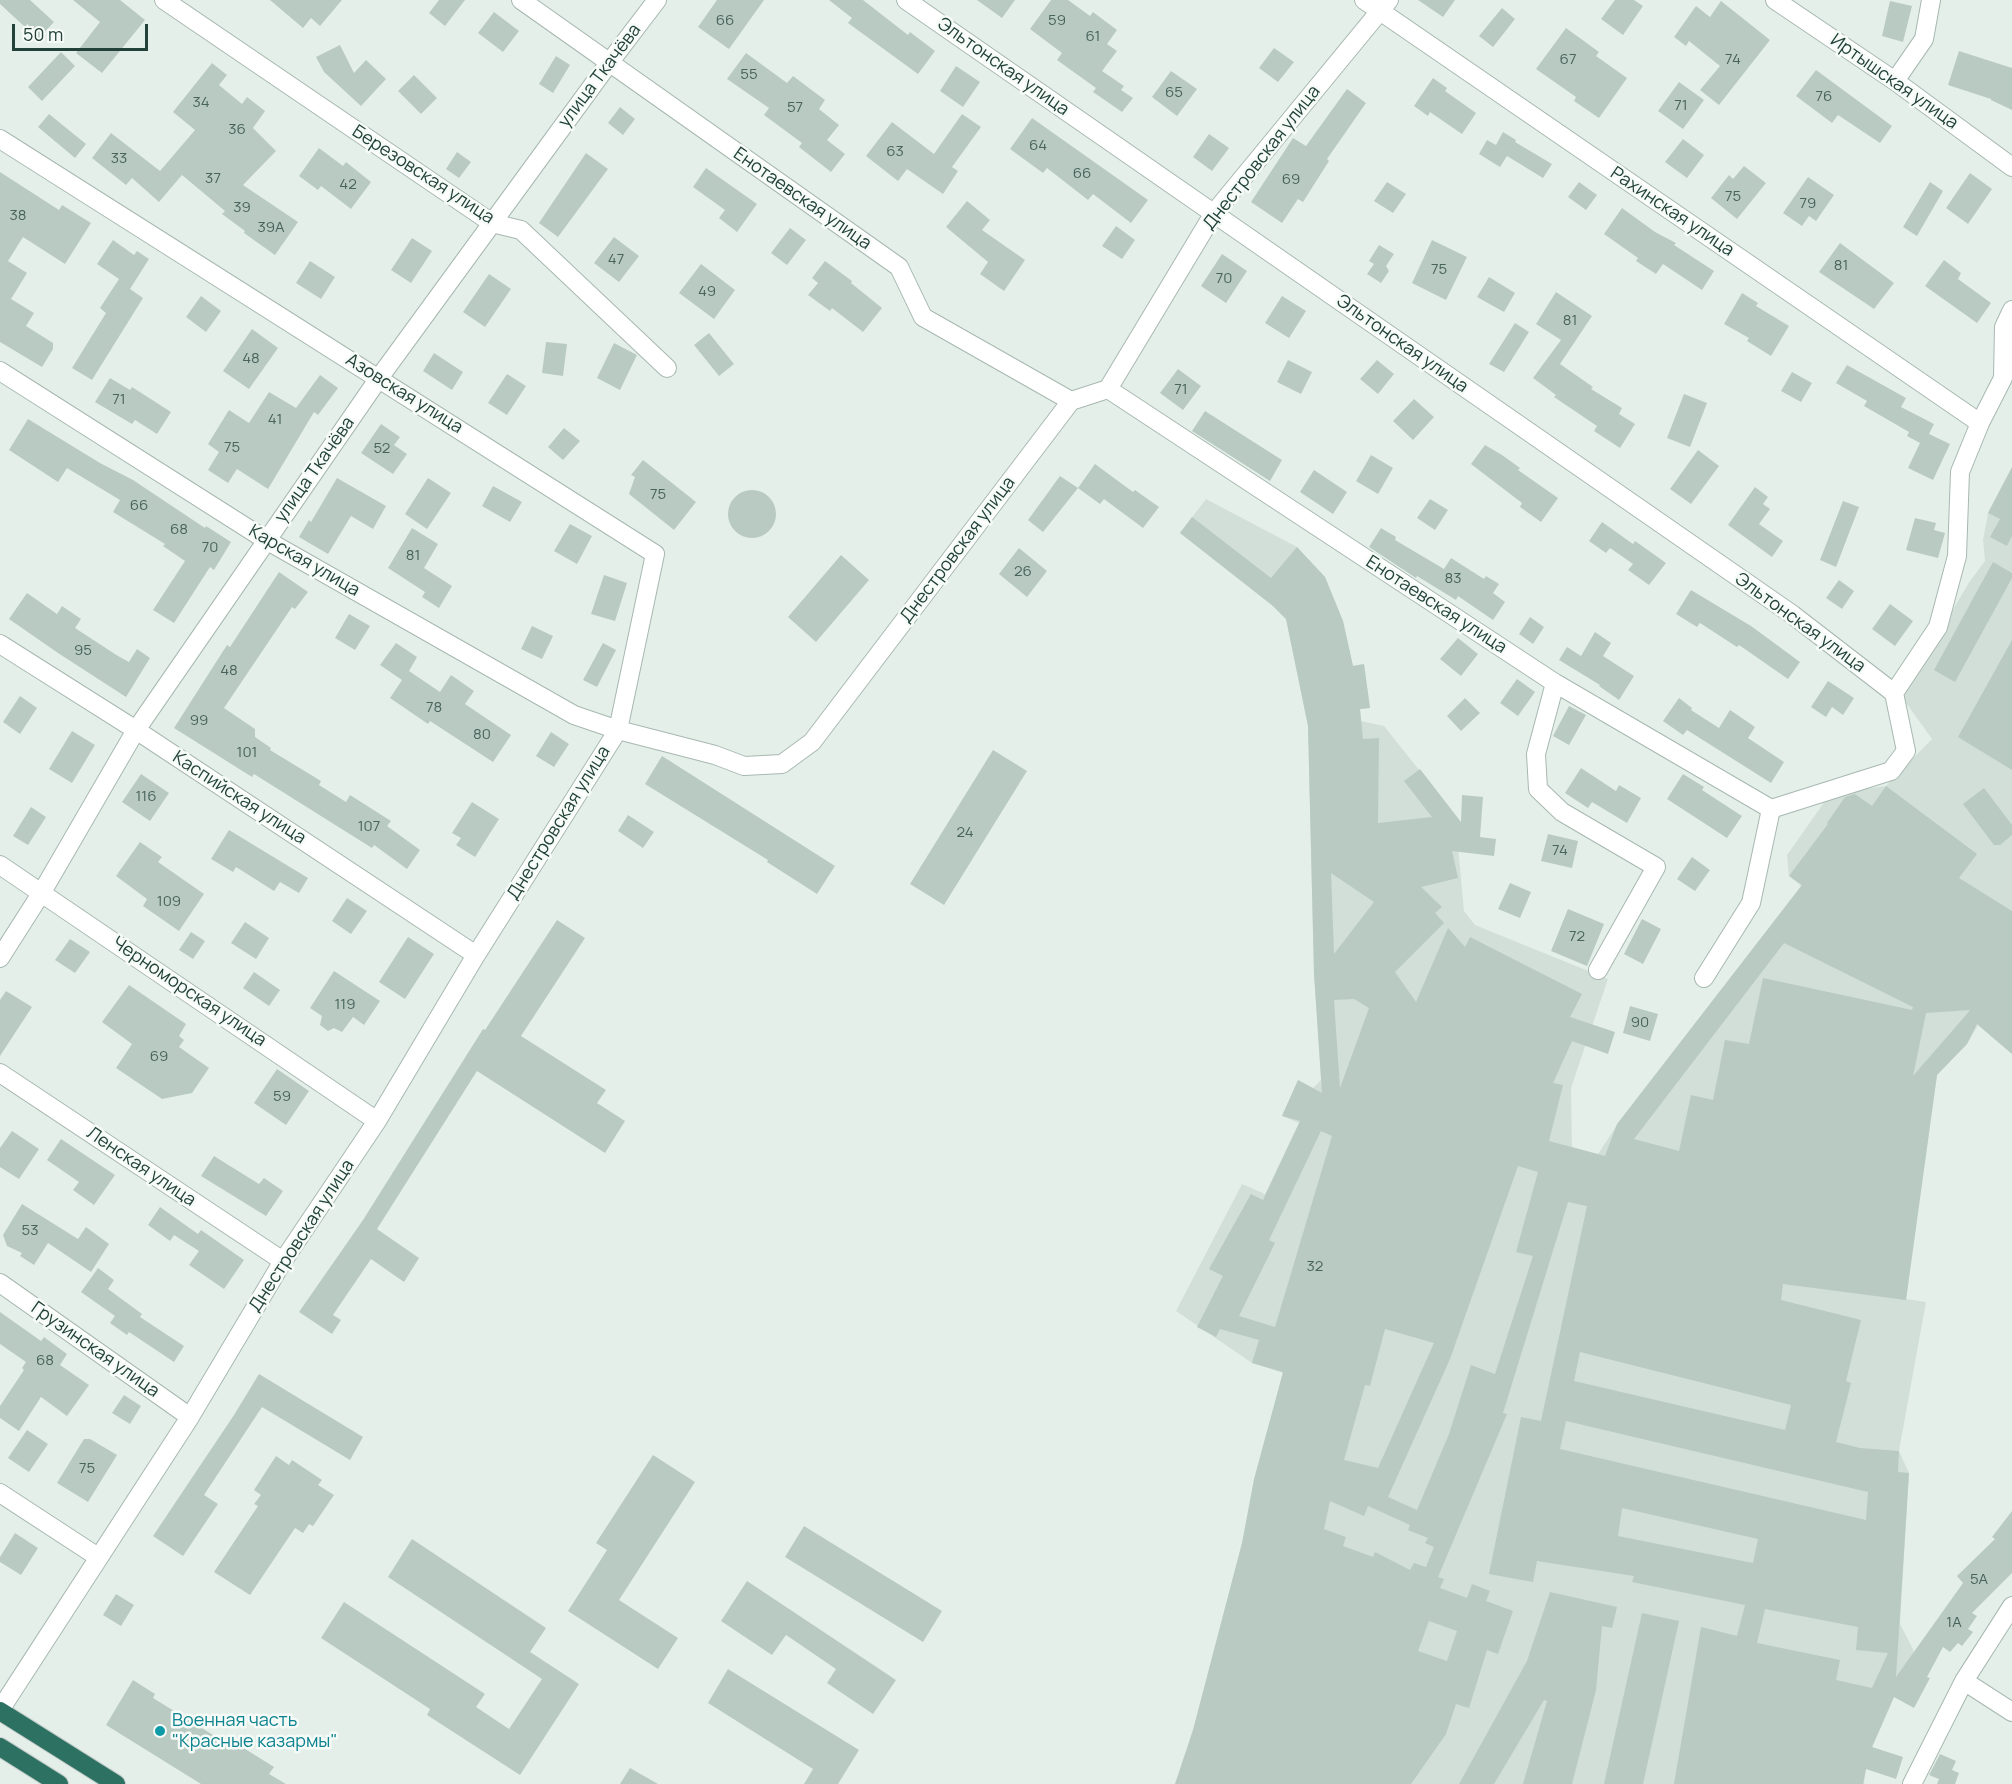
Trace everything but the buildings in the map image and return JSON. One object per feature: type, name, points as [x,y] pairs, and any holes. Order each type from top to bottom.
[{"type":"highway","points":[[0,1710],[116,1784]]},
{"type":"highway","points":[[0,1747],[59,1784]]},
{"type":"street","name":"Березовская улица","points":[[164,0],[492,223],[521,230],[667,368]]},
{"type":"street","name":"Енотаевская улица","points":[[521,0],[899,267],[923,318],[1071,401]]},
{"type":"street","name":"улица Ткачёва","points":[[0,958],[42,892],[135,730],[380,378],[657,0]]},
{"type":"street","name":"Эльтонская улица","points":[[906,0],[1793,615],[1894,693]]},
{"type":"street","name":"Рахинская улица","points":[[1364,0],[1384,6],[1980,423]]},
{"type":"street","name":"Иртышская улица","points":[[1775,0],[1895,81],[2012,167]]},
{"type":"street","points":[[1895,81],[1924,39],[1930,0]]},
{"type":"street","name":"Днестровская улица","points":[[1108,389],[1214,213],[1384,6]]},
{"type":"street","name":"Азовская улица","points":[[0,139],[655,554],[618,730]]},
{"type":"street","points":[[1704,978],[1751,903],[1771,809],[1891,771],[1906,751],[1894,693],[1938,627],[1957,556],[1960,472],[2002,378],[2004,327],[2012,310]]},
{"type":"street","name":"Карская улица","points":[[0,371],[266,540],[574,715],[618,730]]},
{"type":"street","name":"Енотаевская улица","points":[[1108,389],[1555,683],[1771,809]]},
{"type":"street","points":[[1071,401],[1108,389]]},
{"type":"street","name":"Днестровская улица","points":[[0,1710],[190,1418],[283,1261],[377,1121],[476,955],[618,730],[715,755],[744,766],[782,764],[812,742],[1071,401]]},
{"type":"street","name":"Каспийская улица","points":[[0,644],[135,730],[476,955]]},
{"type":"street","points":[[1555,683],[1536,754],[1538,789],[1562,812],[1656,867],[1598,970]]},
{"type":"street","name":"Черноморская улица","points":[[0,865],[377,1121]]},
{"type":"street","name":"Ленская улица","points":[[0,1073],[283,1261]]},
{"type":"street","name":"Грузинская улица","points":[[0,1283],[190,1418]]},
{"type":"street","points":[[0,1493],[98,1557]]},
{"type":"street","points":[[1912,1784],[1964,1681],[2012,1605]]},
{"type":"street","points":[[1964,1681],[2012,1712]]},
{"type":"shaded area","points":[[2012,467],[2012,1054],[1978,1025],[1967,1044],[1937,1075],[1906,1299],[1926,1302],[1899,1451],[1909,1473],[1900,1624],[1914,1651],[1867,1759],[1864,1784],[1175,1784],[1193,1730],[1242,1543],[1283,1373],[1252,1363],[1176,1311],[1242,1184],[1265,1194],[1299,1123],[1282,1116],[1298,1080],[1313,1088],[1321,1080],[1314,974],[1308,726],[1286,619],[1273,606],[1180,533],[1206,499],[1297,547],[1325,577],[1343,621],[1353,666],[1364,664],[1370,708],[1360,709],[1361,721],[1384,726],[1455,815],[1464,911],[1475,925],[1608,979],[1571,1088],[1572,1147],[1598,1154],[1617,1125],[1801,886],[1789,876],[1787,855],[1830,794],[1886,786],[1932,739],[1901,696],[1970,581],[1985,561],[1983,540],[1988,513]]},
{"type":"place","name":"Военная часть \"Красные казармы\"","points":[[160,1731]]}]
